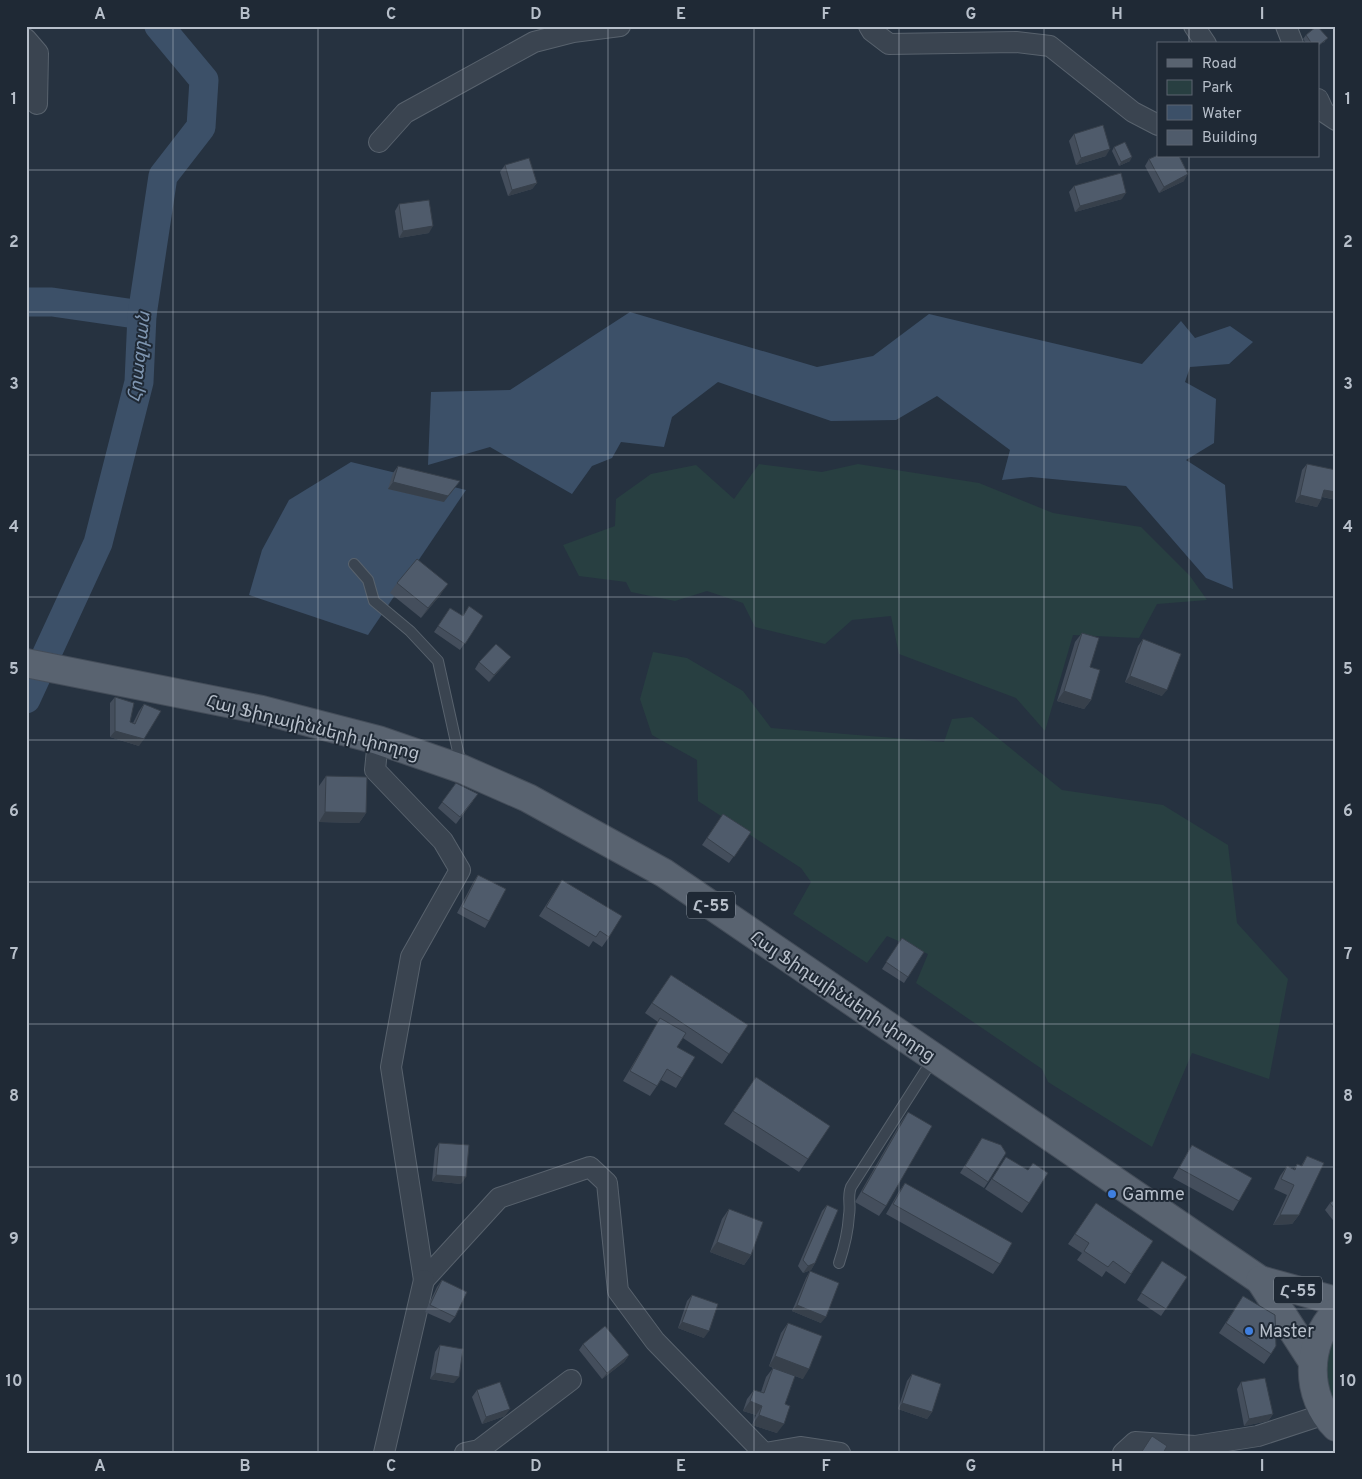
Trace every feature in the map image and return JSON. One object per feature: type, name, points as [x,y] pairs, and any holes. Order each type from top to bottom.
[{"type":"main road","name":"Հայ Ֆիդայինների փողոց","points":[[26,663],[262,710],[378,740],[462,768],[528,798],[664,873],[1260,1280],[1336,1301]]},
{"type":"main road","name":"Հայ Ֆիդայինների փողոց","points":[[1260,1280],[1313,1362]]},
{"type":"main road","name":"Հ-55","points":[[1331,1421],[1317,1398],[1313,1380],[1313,1362],[1318,1340],[1329,1320],[1336,1312]]},
{"type":"street","points":[[379,142],[405,113],[534,42],[572,32],[620,26]]},
{"type":"street","points":[[869,26],[872,31],[888,44],[1016,42],[1050,46],[1133,112],[1157,124]]},
{"type":"street","points":[[1194,26],[1205,42]]},
{"type":"street","points":[[1286,26],[1292,42]]},
{"type":"street","points":[[26,39],[38,52],[37,104]]},
{"type":"street","points":[[378,740],[375,770],[443,841],[460,870],[411,956],[391,1067],[424,1280],[384,1453]]},
{"type":"street","points":[[424,1280],[499,1198],[590,1167],[608,1183],[618,1292],[655,1341],[765,1453],[800,1447],[840,1453]]},
{"type":"street","points":[[465,1453],[479,1450],[572,1380]]},
{"type":"street","points":[[1123,1453],[1135,1442],[1196,1446],[1331,1421]]},
{"type":"lane","points":[[354,564],[368,580],[374,601],[410,631],[438,661],[462,768]]},
{"type":"lane","points":[[839,1264],[845,1246],[850,1212],[848,1195],[851,1187],[933,1058]]},
{"type":"green space","points":[[759,464],[822,472],[858,464],[979,483],[1053,513],[1141,527],[1190,576],[1207,600],[1157,604],[1139,638],[1073,635],[1045,731],[1016,698],[899,654],[891,616],[852,620],[825,644],[755,627],[743,603],[707,591],[675,601],[631,592],[626,582],[579,576],[563,545],[615,526],[616,499],[651,474],[696,465],[734,499]]},
{"type":"green space","points":[[653,652],[687,658],[743,691],[771,728],[944,742],[952,719],[972,717],[1062,790],[1163,805],[1228,845],[1237,923],[1288,979],[1269,1079],[1192,1053],[1152,1147],[1048,1082],[1042,1069],[916,983],[928,954],[887,936],[867,963],[793,914],[811,882],[801,868],[698,801],[697,760],[652,735],[640,699]]},
{"type":"green space","points":[[1336,1333],[1336,1406],[1329,1388],[1326,1370],[1328,1351]]},
{"type":"water","points":[[630,312],[817,367],[873,356],[929,314],[1142,364],[1181,321],[1195,338],[1230,326],[1253,342],[1229,364],[1190,367],[1185,382],[1216,399],[1214,443],[1186,460],[1225,485],[1233,589],[1206,578],[1126,486],[1031,477],[1002,480],[1010,450],[937,396],[896,420],[831,421],[718,382],[672,417],[664,447],[621,442],[612,458],[592,466],[572,494],[490,447],[428,465],[431,392],[510,390]]},
{"type":"water","points":[[351,462],[466,490],[368,635],[249,595],[262,550],[289,500]]},
{"type":"building","points":[[1317,26],[1328,38],[1320,44],[1320,42],[1311,42],[1306,35]]},
{"type":"building","points":[[1103,125],[1110,149],[1081,158],[1074,134]]},
{"type":"building","points":[[1125,142],[1132,157],[1121,162],[1114,147]]},
{"type":"building","points":[[1157,155],[1157,158],[1180,158],[1188,174],[1164,187],[1149,159]]},
{"type":"building","points":[[529,158],[537,183],[512,190],[505,165]]},
{"type":"building","points":[[1121,173],[1126,193],[1080,206],[1074,186]]},
{"type":"building","points":[[429,200],[433,226],[403,231],[399,204]]},
{"type":"building","points":[[1307,464],[1336,470],[1336,492],[1324,490],[1321,500],[1300,495]]},
{"type":"building","points":[[398,466],[460,481],[448,496],[393,482]]},
{"type":"building","points":[[417,559],[448,584],[428,608],[397,583]]},
{"type":"building","points":[[469,606],[483,616],[465,644],[438,626],[450,608],[463,616]]},
{"type":"building","points":[[1082,633],[1099,638],[1090,667],[1100,670],[1091,700],[1064,691]]},
{"type":"building","points":[[1143,639],[1181,654],[1167,690],[1130,676]]},
{"type":"building","points":[[496,644],[511,657],[494,675],[479,662]]},
{"type":"building","points":[[115,697],[134,703],[130,722],[135,724],[144,704],[161,711],[144,739],[115,731]]},
{"type":"building","points":[[326,776],[367,777],[366,813],[325,812]]},
{"type":"building","points":[[456,783],[478,794],[460,817],[442,802]]},
{"type":"building","points":[[723,814],[751,832],[734,857],[707,838]]},
{"type":"building","points":[[478,875],[506,889],[489,921],[462,907]]},
{"type":"building","points":[[562,880],[622,916],[609,937],[600,931],[596,937],[546,907]]},
{"type":"building","points":[[902,938],[924,952],[908,977],[886,962]]},
{"type":"building","points":[[671,975],[748,1025],[729,1054],[652,1003]]},
{"type":"building","points":[[660,1018],[686,1033],[677,1047],[695,1057],[682,1078],[667,1069],[657,1086],[630,1071]]},
{"type":"building","points":[[756,1077],[830,1126],[808,1159],[733,1111]]},
{"type":"building","points":[[908,1112],[932,1126],[886,1206],[862,1192]]},
{"type":"building","points":[[982,1138],[1001,1145],[1006,1153],[988,1182],[965,1166]]},
{"type":"building","points":[[439,1143],[469,1145],[466,1177],[436,1175]]},
{"type":"building","points":[[1192,1145],[1252,1178],[1239,1201],[1179,1168]]},
{"type":"building","points":[[1307,1156],[1324,1163],[1299,1215],[1280,1215],[1294,1185],[1281,1179],[1287,1166],[1295,1170],[1297,1164],[1302,1166]]},
{"type":"building","points":[[1006,1157],[1028,1170],[1033,1163],[1048,1173],[1029,1203],[992,1179]]},
{"type":"building","points":[[905,1183],[1012,1243],[1000,1264],[893,1204]]},
{"type":"building","points":[[1336,1199],[1336,1211],[1330,1203]]},
{"type":"building","points":[[1096,1203],[1153,1241],[1131,1274],[1113,1261],[1108,1267],[1084,1251],[1089,1243],[1075,1234]]},
{"type":"building","points":[[827,1205],[838,1210],[815,1263],[808,1266],[803,1260]]},
{"type":"building","points":[[729,1209],[763,1222],[751,1255],[717,1242]]},
{"type":"building","points":[[1162,1261],[1187,1277],[1166,1309],[1141,1293]]},
{"type":"building","points":[[810,1271],[839,1283],[826,1317],[797,1305]]},
{"type":"building","points":[[442,1280],[467,1292],[455,1317],[430,1305]]},
{"type":"building","points":[[692,1295],[718,1304],[709,1331],[682,1322]]},
{"type":"building","points":[[1243,1296],[1275,1315],[1276,1346],[1271,1354],[1226,1323]]},
{"type":"building","points":[[788,1323],[822,1336],[809,1369],[775,1356]]},
{"type":"building","points":[[605,1326],[629,1355],[607,1373],[583,1344]]},
{"type":"building","points":[[440,1345],[463,1349],[459,1377],[435,1373]]},
{"type":"building","points":[[773,1368],[795,1376],[785,1404],[790,1406],[784,1424],[759,1415],[762,1406],[750,1401],[754,1390],[764,1393]]},
{"type":"building","points":[[912,1374],[941,1384],[932,1412],[902,1403]]},
{"type":"building","points":[[1265,1378],[1273,1414],[1249,1419],[1241,1382]]},
{"type":"building","points":[[500,1382],[510,1409],[486,1417],[477,1390]]},
{"type":"building","points":[[1152,1436],[1167,1446],[1163,1453],[1141,1453]]},
{"type":"waterway","name":"Հրազդան","points":[[26,699],[98,543],[139,382],[142,315],[163,176],[201,127],[204,80],[159,26]]},
{"type":"waterway","points":[[26,302],[52,302],[142,315]]},
{"type":"place","name":"Gamme","points":[[1112,1194]]},
{"type":"place","name":"Master","points":[[1249,1331]]}]
